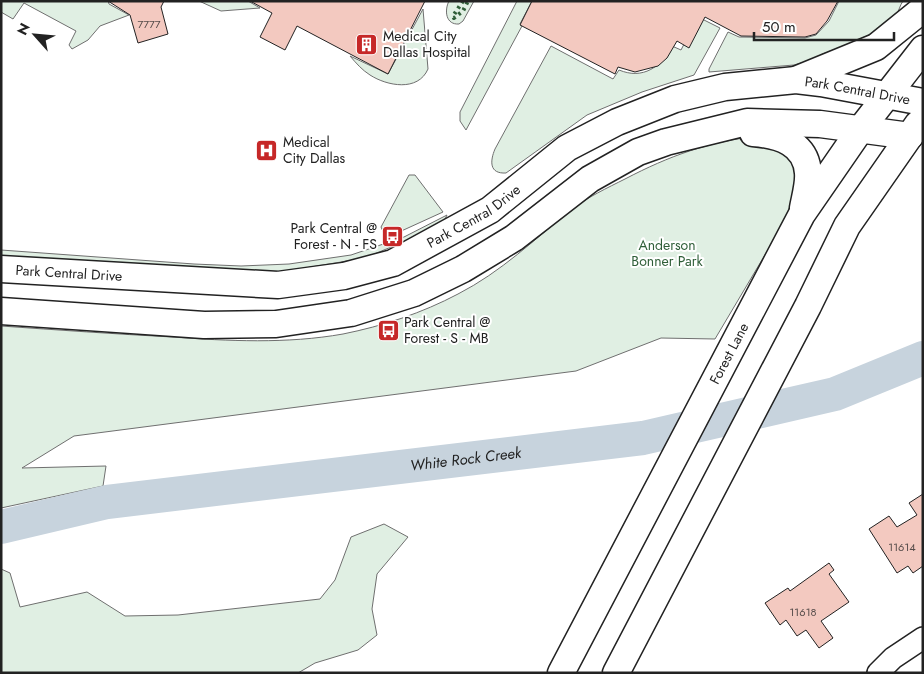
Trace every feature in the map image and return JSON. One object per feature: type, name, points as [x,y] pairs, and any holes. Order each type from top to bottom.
[{"type":"main road","points":[[796,80],[876,47],[923,9]]},
{"type":"main road","name":"Forest Lane","points":[[561,673],[754,302],[802,214],[860,130],[923,49]]},
{"type":"main road","name":"Park Central Drive","points":[[1,269],[278,285],[344,276],[393,263],[490,210],[567,148],[617,122],[674,99],[725,87],[796,80],[821,82],[923,102]]},
{"type":"main road","points":[[1,312],[204,325],[276,324],[352,313],[414,293],[463,269],[514,238],[590,179],[638,152],[693,134],[747,122],[820,124],[860,130],[916,126]]},
{"type":"main road","points":[[616,673],[808,306],[847,226],[916,126]]},
{"type":"main road","points":[[693,134],[738,132],[774,134],[796,147],[804,156],[808,174],[802,214]]},
{"type":"main road","points":[[490,210],[514,238]]},
{"type":"street","points":[[878,673],[892,658],[923,638]]},
{"type":"green space","points":[[1,1],[108,1],[109,4],[129,15],[100,26],[88,40],[72,49],[69,45],[76,31],[24,3],[13,19],[1,12]]},
{"type":"green space","points":[[199,1],[248,1],[260,8],[221,11]]},
{"type":"green space","points":[[449,1],[474,1],[463,21],[459,24],[451,22],[447,17]]},
{"type":"green space","points":[[517,1],[532,1],[520,24],[522,26],[466,130],[460,121],[460,112]]},
{"type":"green space","points":[[839,1],[903,1],[896,15],[881,28],[861,39],[820,55],[819,58],[794,65],[709,72],[728,32],[739,37],[805,38],[816,35],[829,21]]},
{"type":"green space","points":[[423,9],[428,69],[417,81],[402,85],[385,82],[367,73],[350,56],[388,74]]},
{"type":"green space","points":[[698,17],[720,28],[694,75],[642,92],[587,115],[506,173],[500,173],[494,169],[492,158],[495,149],[551,46],[613,79],[619,70],[636,73],[650,70],[662,60],[672,46],[681,50]]},
{"type":"green space","name":"Anderson Bonner Park","points":[[760,136],[799,165],[791,211],[715,339],[661,338],[576,371],[74,436],[22,468],[106,466],[103,486],[1,508],[1,326],[258,341],[322,337],[358,331],[416,313],[474,285],[489,276],[572,209],[641,171],[707,146]]},
{"type":"green space","points":[[409,175],[415,175],[443,212],[386,238],[381,227]]},
{"type":"green space","points":[[447,215],[444,221],[417,236],[365,258],[275,273],[1,257],[1,250],[194,264],[241,266],[289,264],[351,255],[404,237]]},
{"type":"green space","points":[[384,524],[408,537],[377,574],[372,609],[377,635],[358,650],[315,663],[298,673],[1,673],[1,569],[10,573],[20,607],[87,592],[125,616],[178,615],[320,599],[335,580],[351,537]]},
{"type":"building","points":[[108,1],[164,1],[161,7],[168,34],[138,43],[130,15]]},
{"type":"building","name":"Medical City Dallas Hospital","points":[[250,1],[425,1],[388,74],[297,26],[285,50],[260,37],[272,13]]},
{"type":"building","points":[[532,1],[838,1],[827,21],[816,34],[805,37],[741,36],[705,17],[689,48],[677,41],[667,58],[658,66],[635,72],[618,67],[615,74],[520,25]]},
{"type":"building","points":[[923,494],[923,566],[913,573],[908,566],[897,573],[869,529],[889,516],[897,527],[917,515],[909,503]]},
{"type":"building","points":[[829,563],[834,570],[829,574],[849,602],[821,621],[833,638],[819,648],[806,630],[797,636],[786,620],[780,625],[765,603],[788,588],[790,591]]},
{"type":"waterway","name":"White Rock Creek","points":[[1,527],[107,502],[643,438],[835,394],[923,358]]},
{"type":"hedge","points":[[463,1],[453,16],[454,18],[463,11],[468,1]]},
{"type":"place","name":"Medical City Dallas Hospital","points":[[367,44]]},
{"type":"place","name":"Medical City Dallas","points":[[267,150]]},
{"type":"place","name":"Park Central @ Forest - N - FS","points":[[393,236]]},
{"type":"place","name":"Park Central @ Forest - S - MB","points":[[388,330]]}]
